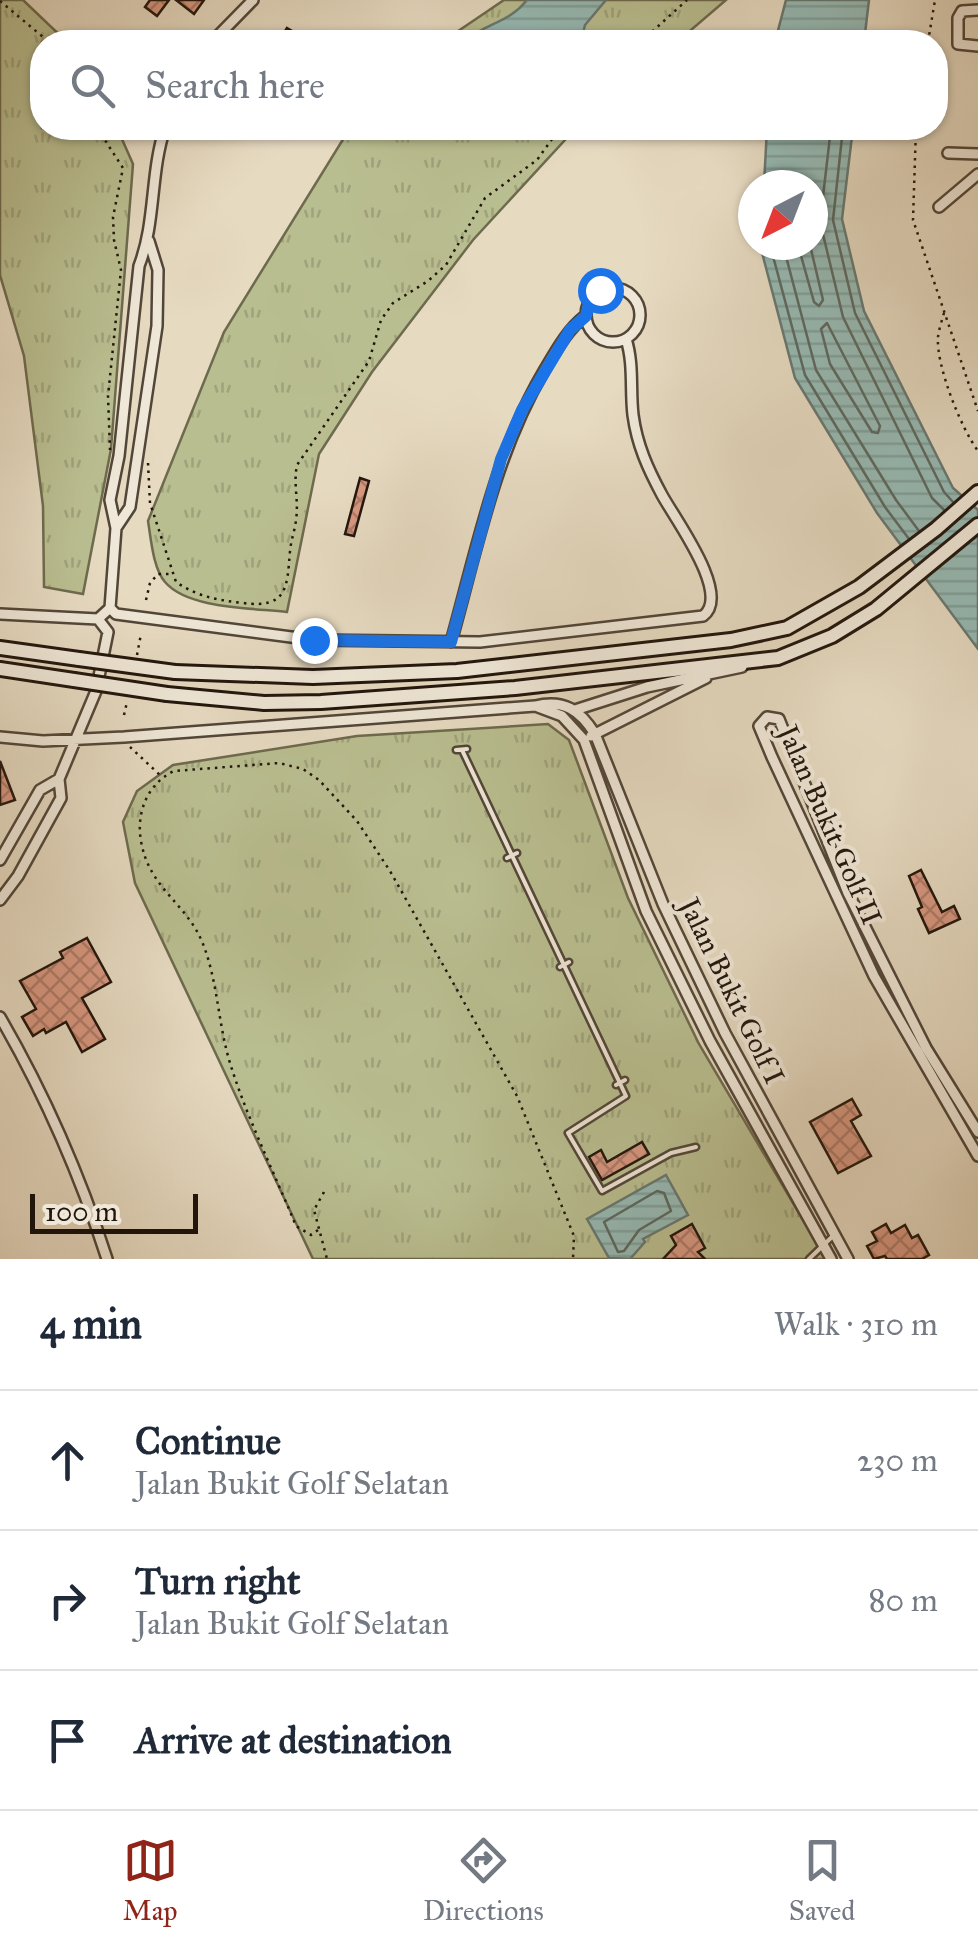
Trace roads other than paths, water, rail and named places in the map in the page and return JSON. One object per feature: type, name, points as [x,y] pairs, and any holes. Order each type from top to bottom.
[{"type":"main road","points":[[0,648],[175,672],[312,677],[456,671],[732,640],[786,628],[858,587],[978,492]]},
{"type":"main road","points":[[0,669],[167,694],[264,703],[515,688],[778,658],[832,636],[876,609],[978,525]]},
{"type":"street","points":[[223,30],[252,0]]},
{"type":"street","points":[[978,10],[962,11],[956,36],[958,44],[978,46]]},
{"type":"street","points":[[0,614],[102,622],[113,611],[116,528],[110,500],[119,456],[139,266],[149,241],[162,140]]},
{"type":"street","points":[[948,153],[978,154]]},
{"type":"street","points":[[939,207],[978,174]]},
{"type":"street","points":[[116,528],[130,508],[157,326],[158,270],[149,241]]},
{"type":"street","points":[[612,287],[634,297],[640,314],[636,331],[613,342],[600,339],[590,329],[586,316],[591,298],[612,287]]},
{"type":"street","points":[[451,642],[501,459],[532,390],[570,330],[586,316]]},
{"type":"street","points":[[132,324],[157,326]]},
{"type":"street","points":[[113,611],[314,640],[451,642],[698,617],[710,610],[714,596],[709,578],[643,458],[633,415],[626,339]]},
{"type":"street","points":[[119,456],[138,460]]},
{"type":"street","points":[[0,900],[62,798],[59,779],[96,691],[108,632],[102,622]]},
{"type":"street","points":[[0,737],[76,739],[552,702],[576,710],[647,687],[778,658]]},
{"type":"street","points":[[535,706],[562,716],[584,740],[712,674]]},
{"type":"street","name":"Jalan Bukit Golf I","points":[[576,710],[595,734],[678,936],[760,1101],[848,1259]]},
{"type":"street","name":"Jalan Bukit Golf II","points":[[978,1132],[926,1048],[848,894],[779,719],[764,718],[760,726],[772,757],[874,976],[978,1156]]},
{"type":"street","name":"Jalan Bukit Golf I","points":[[584,740],[646,911],[710,1041],[829,1258]]},
{"type":"street","points":[[0,860],[40,790],[59,779]]},
{"type":"street","points":[[0,1017],[57,1127],[107,1259]]},
{"type":"lane","points":[[462,749],[626,1096],[568,1132],[602,1191],[670,1153],[696,1147]]},
{"type":"lane","points":[[809,1259],[834,1235]]},
{"type":"lane","points":[[829,1258],[842,1248]]},
{"type":"water","points":[[527,0],[606,0],[584,30],[482,30],[513,14]]},
{"type":"water","points":[[786,0],[869,0],[865,30],[778,30]]},
{"type":"water","points":[[766,140],[852,140],[842,219],[864,311],[953,488],[978,510],[978,649],[877,513],[795,378],[764,260],[828,260],[828,170],[765,170]]},
{"type":"water","points":[[666,1175],[688,1215],[643,1239],[645,1242],[630,1259],[609,1258],[587,1219]]}]
